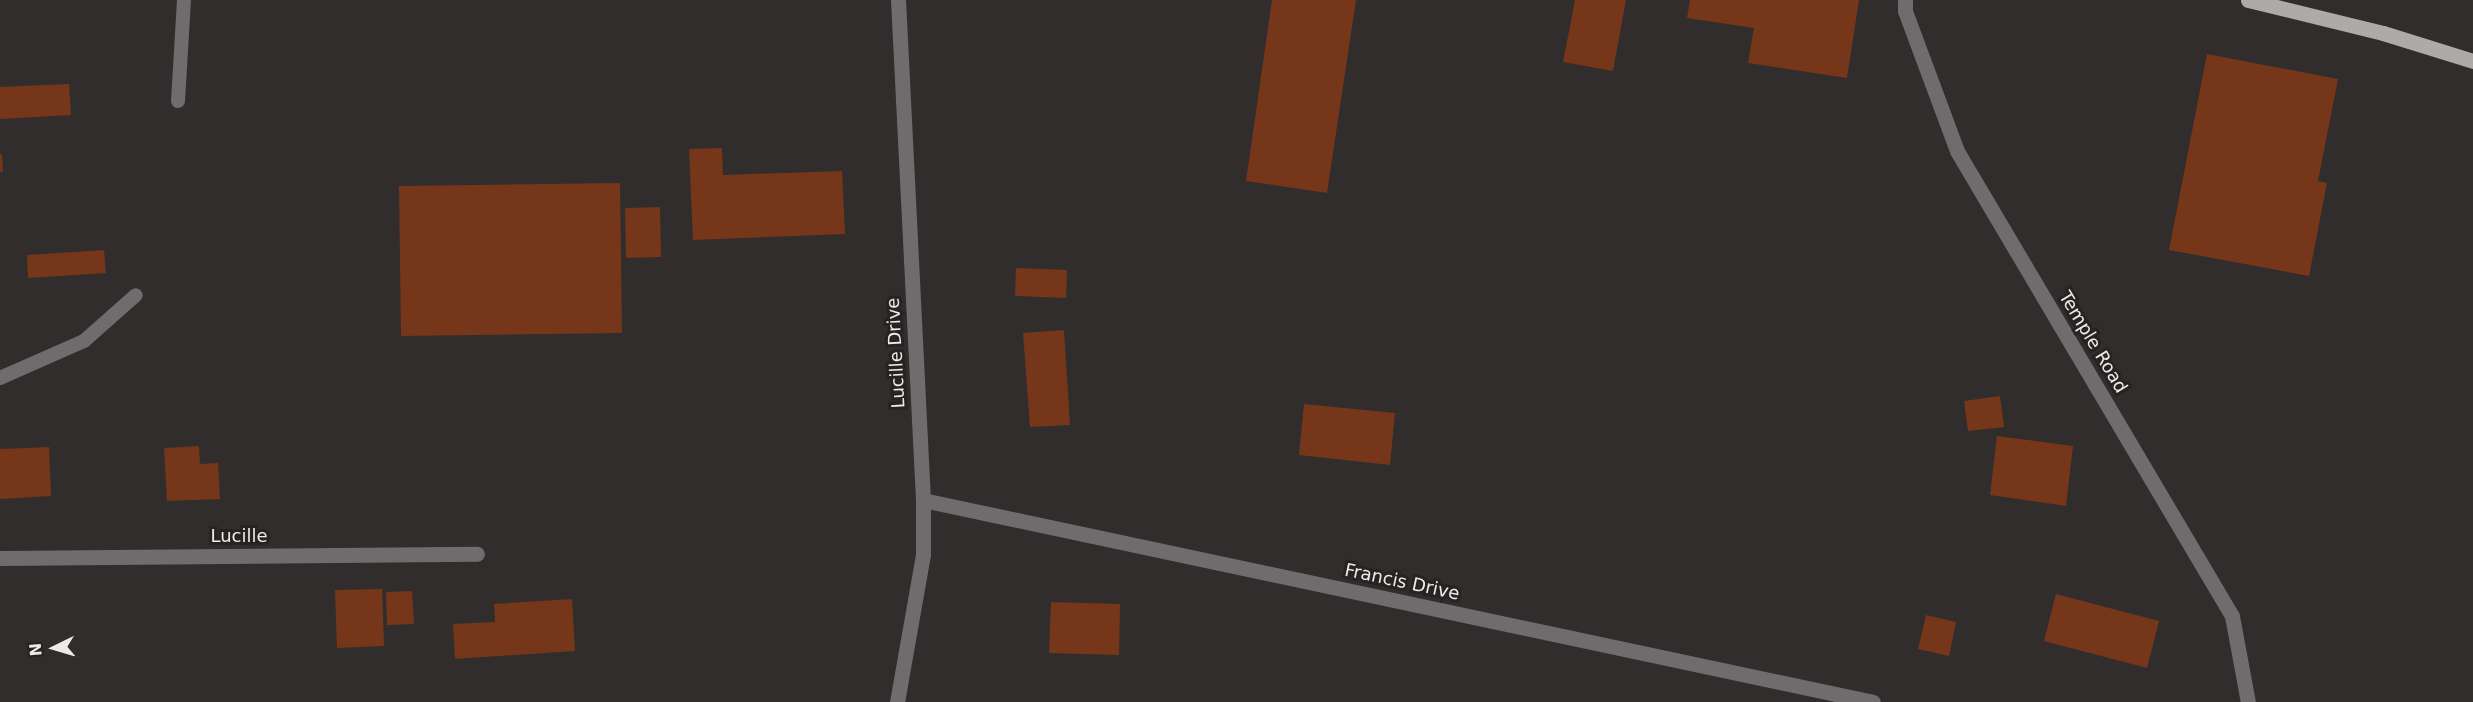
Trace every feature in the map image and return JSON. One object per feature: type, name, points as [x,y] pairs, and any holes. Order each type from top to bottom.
[{"type":"main road","points":[[2248,0],[2383,33],[2473,61]]},
{"type":"street","name":"Lucille Drive","points":[[897,702],[923,554],[923,500],[898,0]]},
{"type":"street","name":"Temple Road","points":[[1905,0],[1905,11],[1956,151],[2232,616],[2248,702]]},
{"type":"street","name":"Francis Drive","points":[[923,500],[1872,702]]},
{"type":"street","name":"Lucille","points":[[0,558],[477,554]]},
{"type":"lane","points":[[178,100],[184,0]]},
{"type":"lane","points":[[0,378],[84,341],[136,295]]},
{"type":"building","points":[[1272,0],[1356,0],[1327,193],[1246,181]]},
{"type":"building","points":[[1575,0],[1626,0],[1613,71],[1563,62]]},
{"type":"building","points":[[1690,0],[1859,0],[1847,78],[1748,63],[1754,28],[1687,18]]},
{"type":"building","points":[[2207,54],[2338,79],[2318,181],[2327,183],[2309,276],[2169,250]]},
{"type":"building","points":[[69,84],[71,115],[0,119],[0,87]]},
{"type":"building","points":[[722,148],[723,175],[842,171],[845,234],[693,240],[689,149]]},
{"type":"building","points":[[0,154],[2,154],[3,172],[0,172]]},
{"type":"building","points":[[620,183],[622,333],[401,336],[399,186]]},
{"type":"building","points":[[660,207],[661,257],[626,258],[625,208]]},
{"type":"building","points":[[104,250],[106,273],[28,278],[27,255]]},
{"type":"building","points":[[1016,268],[1067,270],[1066,298],[1015,296]]},
{"type":"building","points":[[1064,330],[1070,425],[1030,427],[1023,333]]},
{"type":"building","points":[[2000,396],[2004,427],[1968,431],[1964,401]]},
{"type":"building","points":[[1304,404],[1395,413],[1390,465],[1299,455]]},
{"type":"building","points":[[1997,436],[2073,446],[2066,506],[1990,495]]},
{"type":"building","points":[[199,446],[200,464],[218,463],[220,499],[167,501],[164,448]]},
{"type":"building","points":[[49,447],[51,496],[0,499],[0,449]]},
{"type":"building","points":[[382,589],[384,646],[337,648],[335,590]]},
{"type":"building","points":[[412,591],[414,624],[387,625],[386,592]]},
{"type":"building","points":[[2056,594],[2159,621],[2147,668],[2044,641]]},
{"type":"building","points":[[572,599],[575,651],[455,659],[453,624],[495,622],[494,604]]},
{"type":"building","points":[[1051,602],[1120,604],[1119,655],[1049,653]]},
{"type":"building","points":[[1926,615],[1956,622],[1949,656],[1918,649]]}]
